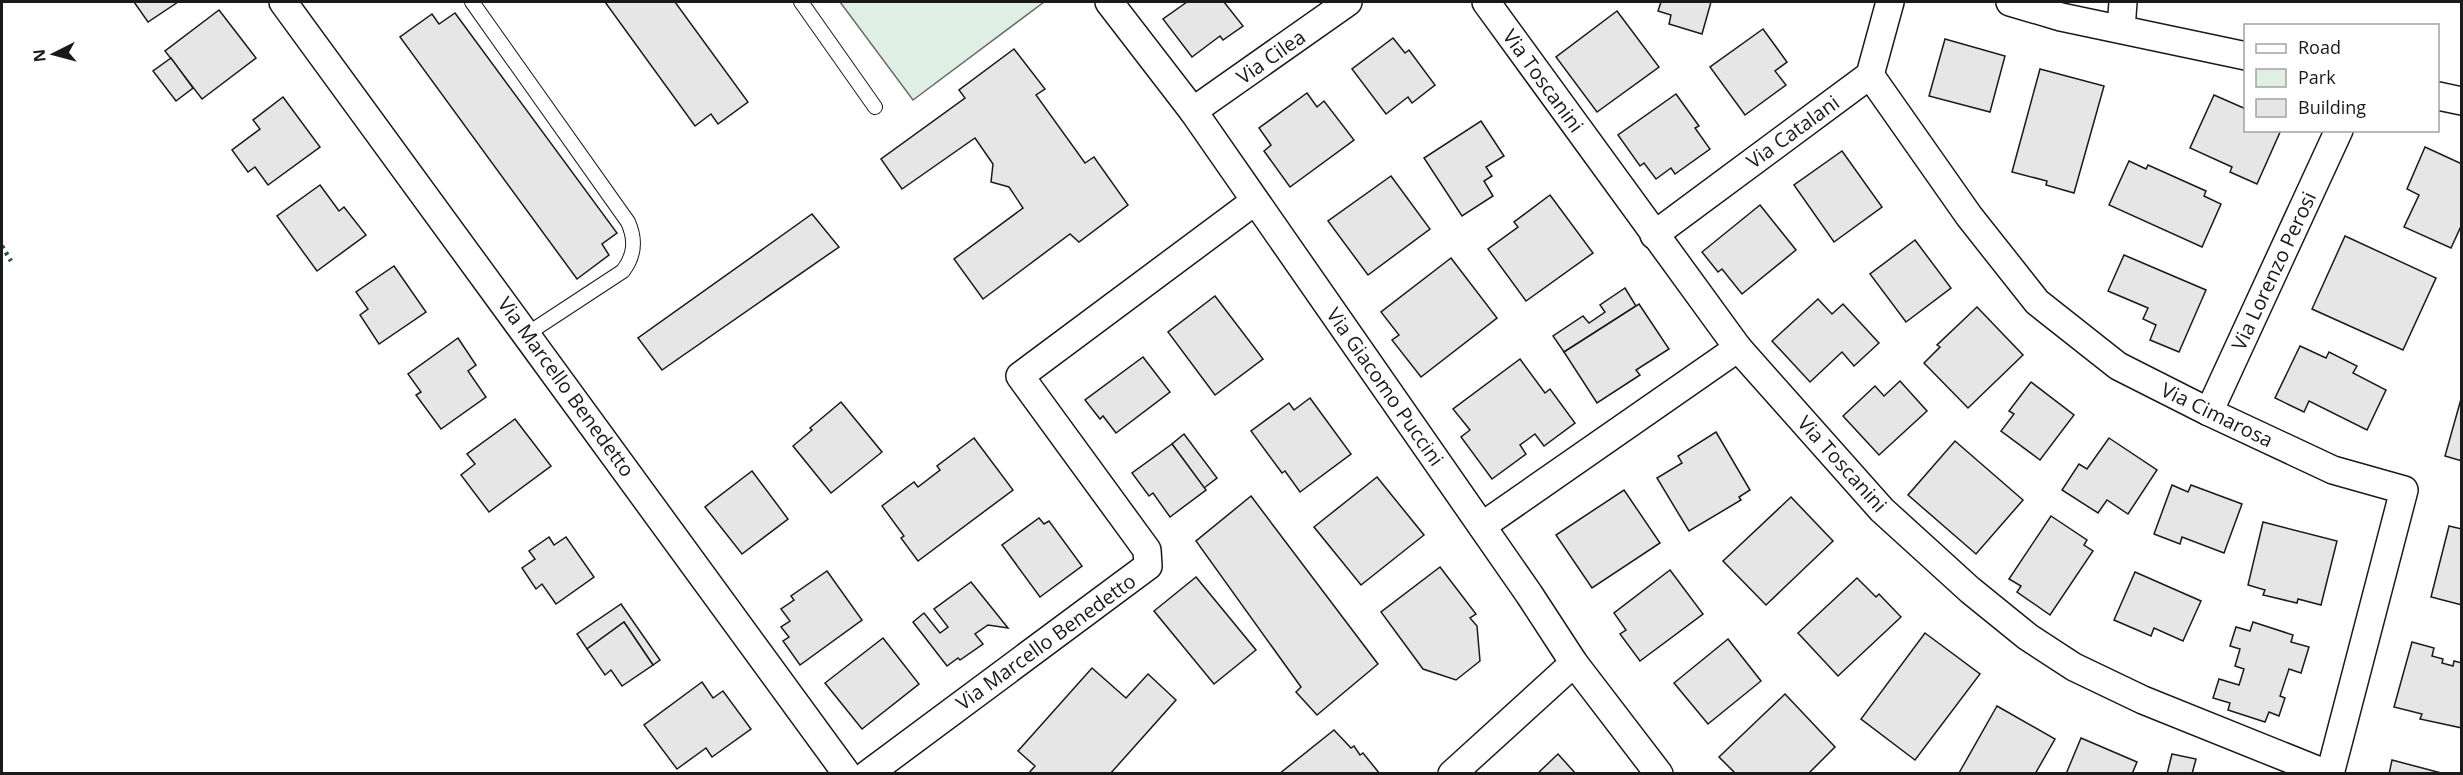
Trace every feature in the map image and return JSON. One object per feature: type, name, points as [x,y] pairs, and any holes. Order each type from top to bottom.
[{"type":"street","name":"Via Marcello Benedetto","points":[[283,2],[847,774]]},
{"type":"street","name":"Via Giacomo Puccini","points":[[1109,2],[1193,111],[1529,594],[1574,663],[1659,774]]},
{"type":"street","name":"Via Cilea","points":[[1193,111],[1348,2]]},
{"type":"street","name":"Via Toscanini","points":[[1486,2],[1738,348],[1882,510],[1970,590],[2028,637],[2074,667],[2143,700],[2328,774]]},
{"type":"street","points":[[1870,75],[1890,2]]},
{"type":"street","points":[[2010,2],[2061,17],[2244,56]]},
{"type":"street","points":[[2121,29],[2123,2]]},
{"type":"street","name":"Via Catalani","points":[[1654,235],[1870,75]]},
{"type":"street","name":"Via Cimarosa","points":[[1870,75],[1969,216],[2037,302],[2118,366],[2333,470],[2404,490],[2328,774]]},
{"type":"street","points":[[2439,96],[2462,101]]},
{"type":"street","name":"Via Lorenzo Perosi","points":[[2209,412],[2338,132]]},
{"type":"street","name":"Via Marcello Benedetto","points":[[868,774],[1148,566],[1147,550],[1020,376],[1256,201]]},
{"type":"street","points":[[1482,526],[1738,348]]},
{"type":"street","points":[[1452,774],[1574,663]]},
{"type":"lane","points":[[472,2],[628,222],[633,233],[632,255],[623,271],[527,334]]},
{"type":"lane","points":[[801,2],[874,107]]},
{"type":"green space","points":[[840,2],[1044,2],[913,100]]},
{"type":"building","points":[[134,2],[178,2],[148,22]]},
{"type":"building","points":[[605,2],[675,2],[748,102],[718,124],[711,114],[695,126]]},
{"type":"building","points":[[1187,2],[1224,2],[1243,26],[1223,40],[1220,36],[1192,57],[1163,19]]},
{"type":"building","points":[[1661,2],[1711,2],[1702,34],[1669,24],[1671,15],[1658,11]]},
{"type":"building","points":[[219,10],[256,58],[202,99],[165,51]]},
{"type":"building","points":[[1617,11],[1659,67],[1597,112],[1556,57]]},
{"type":"building","points":[[455,13],[617,233],[602,244],[609,255],[577,279],[400,37],[432,14],[439,24]]},
{"type":"building","points":[[1763,29],[1787,62],[1775,71],[1786,85],[1745,115],[1710,67]]},
{"type":"building","points":[[1393,38],[1405,53],[1409,50],[1435,85],[1412,103],[1408,97],[1386,114],[1352,69]]},
{"type":"building","points":[[1945,39],[2005,56],[1990,112],[1929,96]]},
{"type":"building","points":[[1014,49],[1045,89],[1036,95],[1085,163],[1094,157],[1128,205],[1079,242],[1070,234],[983,299],[954,259],[1023,208],[1009,187],[991,182],[993,164],[975,138],[902,189],[881,159],[965,98],[959,90]]},
{"type":"building","points":[[171,58],[193,88],[176,101],[153,71]]},
{"type":"building","points":[[2040,69],[2104,86],[2074,193],[2046,185],[2047,181],[2012,172]]},
{"type":"building","points":[[1307,93],[1317,107],[1324,101],[1354,140],[1290,187],[1264,151],[1271,145],[1259,128]]},
{"type":"building","points":[[1676,94],[1699,126],[1695,128],[1710,149],[1675,174],[1671,168],[1656,179],[1644,163],[1640,166],[1618,135]]},
{"type":"building","points":[[2214,95],[2244,108],[2244,132],[2280,132],[2257,184],[2230,172],[2232,167],[2190,148]]},
{"type":"building","points":[[283,97],[320,147],[268,185],[255,167],[248,172],[232,150],[260,129],[253,120]]},
{"type":"building","points":[[1481,121],[1504,156],[1486,167],[1492,176],[1484,181],[1493,196],[1462,216],[1424,158]]},
{"type":"building","points":[[2425,147],[2462,164],[2462,224],[2451,248],[2404,227],[2419,195],[2407,189]]},
{"type":"building","points":[[1842,151],[1882,207],[1834,242],[1794,185]]},
{"type":"building","points":[[2129,161],[2146,169],[2148,165],[2206,191],[2204,196],[2221,204],[2202,247],[2109,205]]},
{"type":"building","points":[[1391,176],[1430,229],[1368,275],[1328,221]]},
{"type":"building","points":[[320,185],[339,211],[344,207],[366,235],[317,271],[277,216]]},
{"type":"building","points":[[1550,195],[1593,253],[1526,301],[1488,249],[1518,227],[1514,222]]},
{"type":"building","points":[[1760,205],[1796,250],[1742,294],[1722,269],[1718,272],[1702,252]]},
{"type":"building","points":[[812,214],[839,247],[662,370],[638,338]]},
{"type":"building","points":[[2345,236],[2436,278],[2403,350],[2312,309]]},
{"type":"building","points":[[1915,240],[1951,288],[1906,322],[1870,274]]},
{"type":"building","points":[[2124,255],[2206,290],[2179,352],[2150,340],[2156,325],[2143,319],[2148,308],[2108,291]]},
{"type":"building","points":[[1451,258],[1497,318],[1421,377],[1392,340],[1399,335],[1381,312]]},
{"type":"building","points":[[394,266],[426,312],[379,344],[360,315],[368,309],[356,292]]},
{"type":"building","points":[[1625,288],[1636,306],[1564,352],[1553,336],[1583,316],[1589,323],[1605,312],[1600,305]]},
{"type":"building","points":[[1215,296],[1263,359],[1215,395],[1168,332]]},
{"type":"building","points":[[1818,299],[1832,314],[1843,304],[1879,343],[1854,366],[1842,352],[1810,382],[1772,341]]},
{"type":"building","points":[[1639,304],[1669,349],[1636,370],[1640,375],[1597,403],[1564,352]]},
{"type":"building","points":[[1977,307],[2023,355],[1968,408],[1924,363],[1940,347],[1937,345]]},
{"type":"building","points":[[458,338],[476,365],[468,371],[486,397],[441,429],[416,395],[421,392],[408,374]]},
{"type":"building","points":[[2300,346],[2326,358],[2329,352],[2357,366],[2353,373],[2386,390],[2367,430],[2309,401],[2304,412],[2275,398]]},
{"type":"building","points":[[1143,357],[1170,392],[1116,433],[1103,416],[1100,419],[1085,400]]},
{"type":"building","points":[[1520,359],[1545,393],[1550,389],[1575,423],[1544,446],[1535,434],[1520,445],[1526,454],[1492,479],[1461,437],[1470,430],[1453,409]]},
{"type":"building","points":[[1900,381],[1927,411],[1879,455],[1843,416],[1875,386],[1884,396]]},
{"type":"building","points":[[2031,382],[2074,415],[2040,460],[2001,431],[2014,414],[2009,411]]},
{"type":"building","points":[[1310,398],[1351,454],[1300,492],[1285,471],[1282,473],[1251,431],[1289,403],[1294,410]]},
{"type":"building","points":[[2462,399],[2462,461],[2445,456]]},
{"type":"building","points":[[841,402],[882,452],[831,493],[793,446]]},
{"type":"building","points":[[515,419],[551,466],[489,512],[461,475],[475,464],[467,454]]},
{"type":"building","points":[[1716,432],[1750,490],[1739,497],[1741,500],[1689,531],[1657,478],[1682,463],[1678,456]]},
{"type":"building","points":[[1184,434],[1217,478],[1204,488],[1172,444]]},
{"type":"building","points":[[974,438],[1013,490],[918,561],[901,538],[904,536],[882,506],[914,482],[918,487],[940,470],[937,466]]},
{"type":"building","points":[[2109,438],[2157,470],[2128,514],[2107,500],[2098,513],[2062,490],[2079,464],[2087,469]]},
{"type":"building","points":[[1955,441],[2023,500],[1976,554],[1908,495]]},
{"type":"building","points":[[1172,444],[1206,490],[1170,517],[1153,493],[1149,496],[1132,473]]},
{"type":"building","points":[[752,471],[788,519],[742,554],[705,507]]},
{"type":"building","points":[[1377,477],[1424,535],[1361,585],[1314,527]]},
{"type":"building","points":[[2172,485],[2188,492],[2191,485],[2242,504],[2224,553],[2182,537],[2180,544],[2154,534]]},
{"type":"building","points":[[1624,490],[1660,543],[1592,588],[1556,535]]},
{"type":"building","points":[[1251,496],[1378,664],[1317,715],[1296,692],[1301,687],[1196,541]]},
{"type":"building","points":[[1791,497],[1833,541],[1766,605],[1723,561]]},
{"type":"building","points":[[2051,516],[2087,540],[2084,545],[2093,551],[2050,615],[2017,592],[2021,586],[2009,579]]},
{"type":"building","points":[[1039,518],[1044,524],[1049,521],[1082,566],[1040,597],[1002,545]]},
{"type":"building","points":[[2263,522],[2337,541],[2321,605],[2298,599],[2297,603],[2263,595],[2265,590],[2248,585]]},
{"type":"building","points":[[2449,526],[2462,529],[2462,605],[2431,597]]},
{"type":"building","points":[[549,537],[554,545],[566,537],[594,577],[556,604],[542,584],[536,589],[522,568],[535,559],[529,551]]},
{"type":"building","points":[[1440,567],[1476,614],[1470,618],[1477,626],[1480,661],[1456,680],[1423,669],[1381,612]]},
{"type":"building","points":[[1670,570],[1703,614],[1640,661],[1620,634],[1626,630],[1614,613]]},
{"type":"building","points":[[827,571],[862,620],[800,665],[783,641],[789,637],[781,627],[790,621],[781,609],[794,600],[791,596]]},
{"type":"building","points":[[2135,572],[2201,601],[2183,641],[2154,628],[2151,636],[2114,620]]},
{"type":"building","points":[[1196,577],[1256,650],[1214,684],[1154,611]]},
{"type":"building","points":[[1857,578],[1876,597],[1879,594],[1901,617],[1838,676],[1798,633]]},
{"type":"building","points":[[971,582],[1008,628],[988,625],[975,634],[983,644],[947,666],[913,622],[924,613],[940,633],[948,627],[934,609]]},
{"type":"building","points":[[621,604],[660,660],[653,665],[624,622],[587,649],[577,634]]},
{"type":"building","points":[[624,622],[653,665],[622,686],[611,670],[605,675],[587,649]]},
{"type":"building","points":[[2253,622],[2293,635],[2291,642],[2309,647],[2301,673],[2289,669],[2280,696],[2285,698],[2279,716],[2269,712],[2265,722],[2228,710],[2230,703],[2213,698],[2219,679],[2239,685],[2244,669],[2235,666],[2240,649],[2230,646],[2236,627],[2250,631]]},
{"type":"building","points":[[1925,633],[1980,674],[1915,760],[1861,719]]},
{"type":"building","points":[[883,638],[919,684],[862,729],[825,683]]},
{"type":"building","points":[[1728,639],[1761,681],[1708,724],[1674,683]]},
{"type":"building","points":[[2412,642],[2434,648],[2432,656],[2443,659],[2442,663],[2453,666],[2454,661],[2462,663],[2462,728],[2420,719],[2422,714],[2394,707]]},
{"type":"building","points":[[1092,668],[1126,698],[1148,674],[1176,700],[1110,774],[1028,774],[1035,766],[1018,751]]},
{"type":"building","points":[[702,682],[713,698],[723,691],[751,729],[712,757],[706,748],[677,769],[644,725]]},
{"type":"building","points":[[1785,694],[1835,747],[1808,774],[1736,774],[1719,757]]},
{"type":"building","points":[[1997,706],[2055,739],[2035,774],[1959,773]]},
{"type":"building","points":[[1334,730],[1351,748],[1354,746],[1360,755],[1363,753],[1380,774],[1279,774]]},
{"type":"building","points":[[2081,738],[2137,762],[2132,774],[2066,774]]},
{"type":"building","points":[[1558,754],[1576,774],[1537,774]]},
{"type":"building","points":[[2172,754],[2196,759],[2192,774],[2167,774]]},
{"type":"building","points":[[2392,760],[2445,774],[2389,774]]},
{"type":"hedge","points":[[2,246],[11,261]]}]
